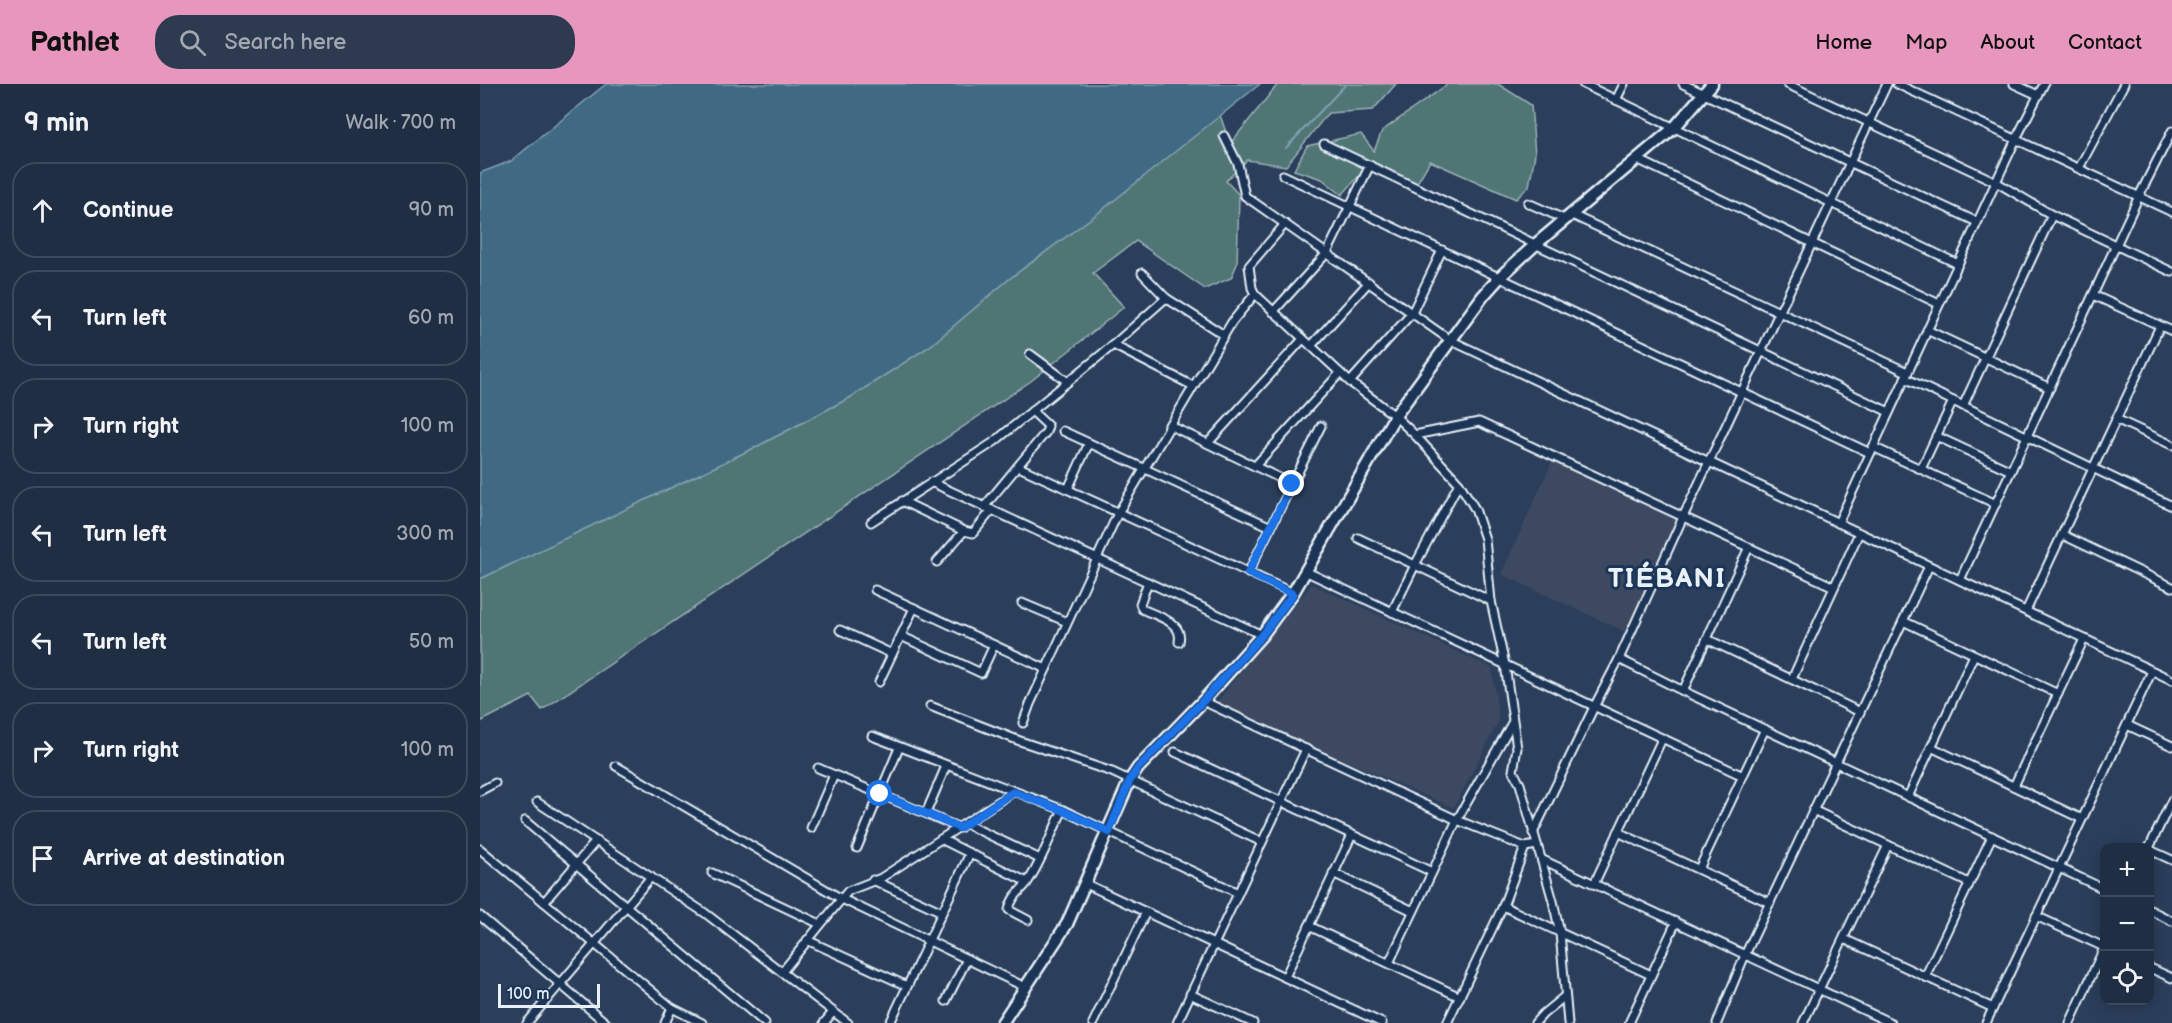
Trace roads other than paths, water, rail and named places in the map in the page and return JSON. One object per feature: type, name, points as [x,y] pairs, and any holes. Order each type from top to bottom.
[{"type":"main road","points":[[1007,1021],[1025,987],[1067,924],[1130,780],[1148,757],[1203,701],[1262,635],[1293,594],[1395,416],[1450,340],[1500,277],[1567,217],[1674,128],[1712,84]]},
{"type":"street","points":[[1582,84],[1958,264]]},
{"type":"street","points":[[1616,100],[1624,84]]},
{"type":"street","points":[[1683,84],[1977,222]]},
{"type":"street","points":[[1787,84],[1996,182],[2052,215],[2172,272]]},
{"type":"street","points":[[1533,833],[1619,659],[1683,517],[1887,84]]},
{"type":"street","points":[[1897,84],[2172,212]]},
{"type":"street","points":[[2014,84],[2038,95]]},
{"type":"street","points":[[1838,523],[1977,222],[2044,84]]},
{"type":"street","points":[[2079,168],[2124,84]]},
{"type":"street","points":[[1960,580],[2139,196],[2172,131]]},
{"type":"street","points":[[1224,136],[1238,164],[1245,196],[1450,340],[2172,680]]},
{"type":"street","points":[[1324,144],[1889,412]]},
{"type":"street","points":[[1637,159],[1940,303]]},
{"type":"street","points":[[1273,312],[1327,253],[1370,165]]},
{"type":"street","points":[[1283,175],[1742,392],[1996,504]]},
{"type":"street","points":[[1528,203],[1567,217],[1779,312],[1963,406],[2172,506]]},
{"type":"street","points":[[1963,406],[2052,215]]},
{"type":"street","points":[[1285,224],[1249,266],[1255,294],[1350,382],[1395,416],[1459,483],[1475,509],[1485,539],[1491,601],[1505,665],[1517,748],[1513,771],[1520,784],[1543,860],[1560,933],[1568,1023]]},
{"type":"street","points":[[1350,382],[1412,313],[1442,250]]},
{"type":"street","points":[[1142,273],[1166,298],[1224,335]]},
{"type":"street","points":[[1311,346],[1369,282]]},
{"type":"street","points":[[1023,723],[1029,704],[1118,513],[1224,335],[1255,294]]},
{"type":"street","points":[[2093,295],[2172,331]]},
{"type":"street","points":[[871,522],[994,442],[1113,345],[1166,298]]},
{"type":"street","points":[[2026,611],[2160,326]]},
{"type":"street","points":[[1927,330],[2050,388]]},
{"type":"street","points":[[1208,443],[1303,339]]},
{"type":"street","points":[[1113,345],[1193,386]]},
{"type":"street","points":[[1030,354],[1068,381]]},
{"type":"street","points":[[1255,466],[1340,373]]},
{"type":"street","points":[[1921,469],[1953,401]]},
{"type":"street","points":[[984,507],[1046,432],[1048,426],[1032,411]]},
{"type":"street","points":[[2116,419],[2172,445]]},
{"type":"street","points":[[1414,435],[1479,422],[1834,587]]},
{"type":"street","points":[[1169,425],[1292,484]]},
{"type":"street","points":[[1248,573],[1321,426]]},
{"type":"street","points":[[1063,431],[1271,527]]},
{"type":"street","points":[[1936,436],[2011,471]]},
{"type":"street","points":[[1068,489],[1089,443]]},
{"type":"street","points":[[1019,467],[1293,594]]},
{"type":"street","points":[[931,482],[1262,635]]},
{"type":"street","points":[[1392,612],[1459,483]]},
{"type":"street","points":[[902,501],[964,531],[973,533],[992,510]]},
{"type":"street","points":[[937,562],[964,531]]},
{"type":"street","points":[[1792,679],[1859,533]]},
{"type":"street","points":[[2063,535],[2172,587]]},
{"type":"street","points":[[1358,538],[1491,601]]},
{"type":"street","points":[[1683,691],[1749,547]]},
{"type":"street","points":[[1717,1023],[1745,955],[1929,566]]},
{"type":"street","points":[[1307,573],[1743,776]]},
{"type":"street","points":[[1148,582],[1140,604],[1142,609],[1176,625],[1180,635],[1179,642]]},
{"type":"street","points":[[875,590],[1046,669]]},
{"type":"street","points":[[1022,603],[1067,622]]},
{"type":"street","points":[[879,682],[914,608]]},
{"type":"street","points":[[1903,621],[2058,694]]},
{"type":"street","points":[[840,630],[892,654]]},
{"type":"street","points":[[901,636],[981,673],[994,645]]},
{"type":"street","points":[[1707,639],[1860,711]]},
{"type":"street","points":[[2014,786],[2084,639]]},
{"type":"street","points":[[1908,797],[1974,655]]},
{"type":"street","points":[[1619,659],[2100,887]]},
{"type":"street","points":[[1986,1023],[2152,671]]},
{"type":"street","points":[[1203,701],[1456,820],[1524,848],[1537,845]]},
{"type":"street","points":[[930,706],[1130,780],[1262,842]]},
{"type":"street","points":[[1389,963],[1456,820],[1512,722]]},
{"type":"street","points":[[2127,725],[2172,746]]},
{"type":"street","points":[[1699,870],[1765,729]]},
{"type":"street","points":[[872,736],[1062,810],[1238,892]]},
{"type":"street","points":[[1594,884],[1662,739]]},
{"type":"street","points":[[1931,747],[2082,819]]},
{"type":"street","points":[[857,848],[899,748]]},
{"type":"street","points":[[1177,1023],[1306,749]]},
{"type":"street","points":[[1175,752],[1432,872]]},
{"type":"street","points":[[616,766],[840,898],[1025,987]]},
{"type":"street","points":[[926,813],[946,766]]},
{"type":"street","points":[[818,768],[1040,859]]},
{"type":"street","points":[[811,828],[834,775]]},
{"type":"street","points":[[480,791],[495,783]]},
{"type":"street","points":[[782,972],[848,891],[882,878],[1013,792]]},
{"type":"street","points":[[2153,843],[2172,800]]},
{"type":"street","points":[[537,802],[705,913],[848,1023]]},
{"type":"street","points":[[1028,920],[1009,910],[1013,898],[1027,882],[1040,859],[1062,810]]},
{"type":"street","points":[[1813,810],[1969,884]]},
{"type":"street","points":[[525,821],[765,1023]]},
{"type":"street","points":[[1618,831],[1770,903]]},
{"type":"street","points":[[1285,977],[1352,835]]},
{"type":"street","points":[[1925,977],[1992,836]]},
{"type":"street","points":[[941,839],[1027,882]]},
{"type":"street","points":[[544,902],[596,841]]},
{"type":"street","points":[[1803,1023],[1888,845]]},
{"type":"street","points":[[1447,1023],[1503,906],[1524,848]]},
{"type":"street","points":[[480,849],[672,1008],[702,1023]]},
{"type":"street","points":[[2154,851],[2172,861]]},
{"type":"street","points":[[890,1023],[970,853]]},
{"type":"street","points":[[1543,860],[1891,1023]]},
{"type":"street","points":[[712,873],[820,924]]},
{"type":"street","points":[[1333,873],[1413,911]]},
{"type":"street","points":[[527,1023],[651,878]]},
{"type":"street","points":[[873,880],[942,912]]},
{"type":"street","points":[[1086,884],[1382,1023]]},
{"type":"street","points":[[1503,906],[1651,975]]},
{"type":"street","points":[[1093,1023],[1146,912]]},
{"type":"street","points":[[2154,912],[2172,921]]},
{"type":"street","points":[[480,916],[606,1023]]},
{"type":"street","points":[[2036,916],[2100,946]]},
{"type":"street","points":[[1629,1023],[1676,922]]},
{"type":"street","points":[[1309,926],[1460,997]]},
{"type":"street","points":[[1844,939],[1993,1008]]},
{"type":"street","points":[[807,940],[907,986]]},
{"type":"street","points":[[2070,1023],[2103,951]]},
{"type":"street","points":[[946,1001],[967,959]]},
{"type":"street","points":[[2154,970],[2172,978]]},
{"type":"street","points":[[1190,994],[1253,1023]]},
{"type":"street","points":[[1535,1023],[1565,996]]},
{"type":"street","points":[[664,1023],[672,1008]]},
{"type":"street","points":[[824,1023],[833,1012]]},
{"type":"street","points":[[1360,1023],[1364,1014]]},
{"type":"waterway","points":[[1286,148],[1346,84]]},
{"type":"district","name":"TIÉBANI","points":[[1667,579]]}]
